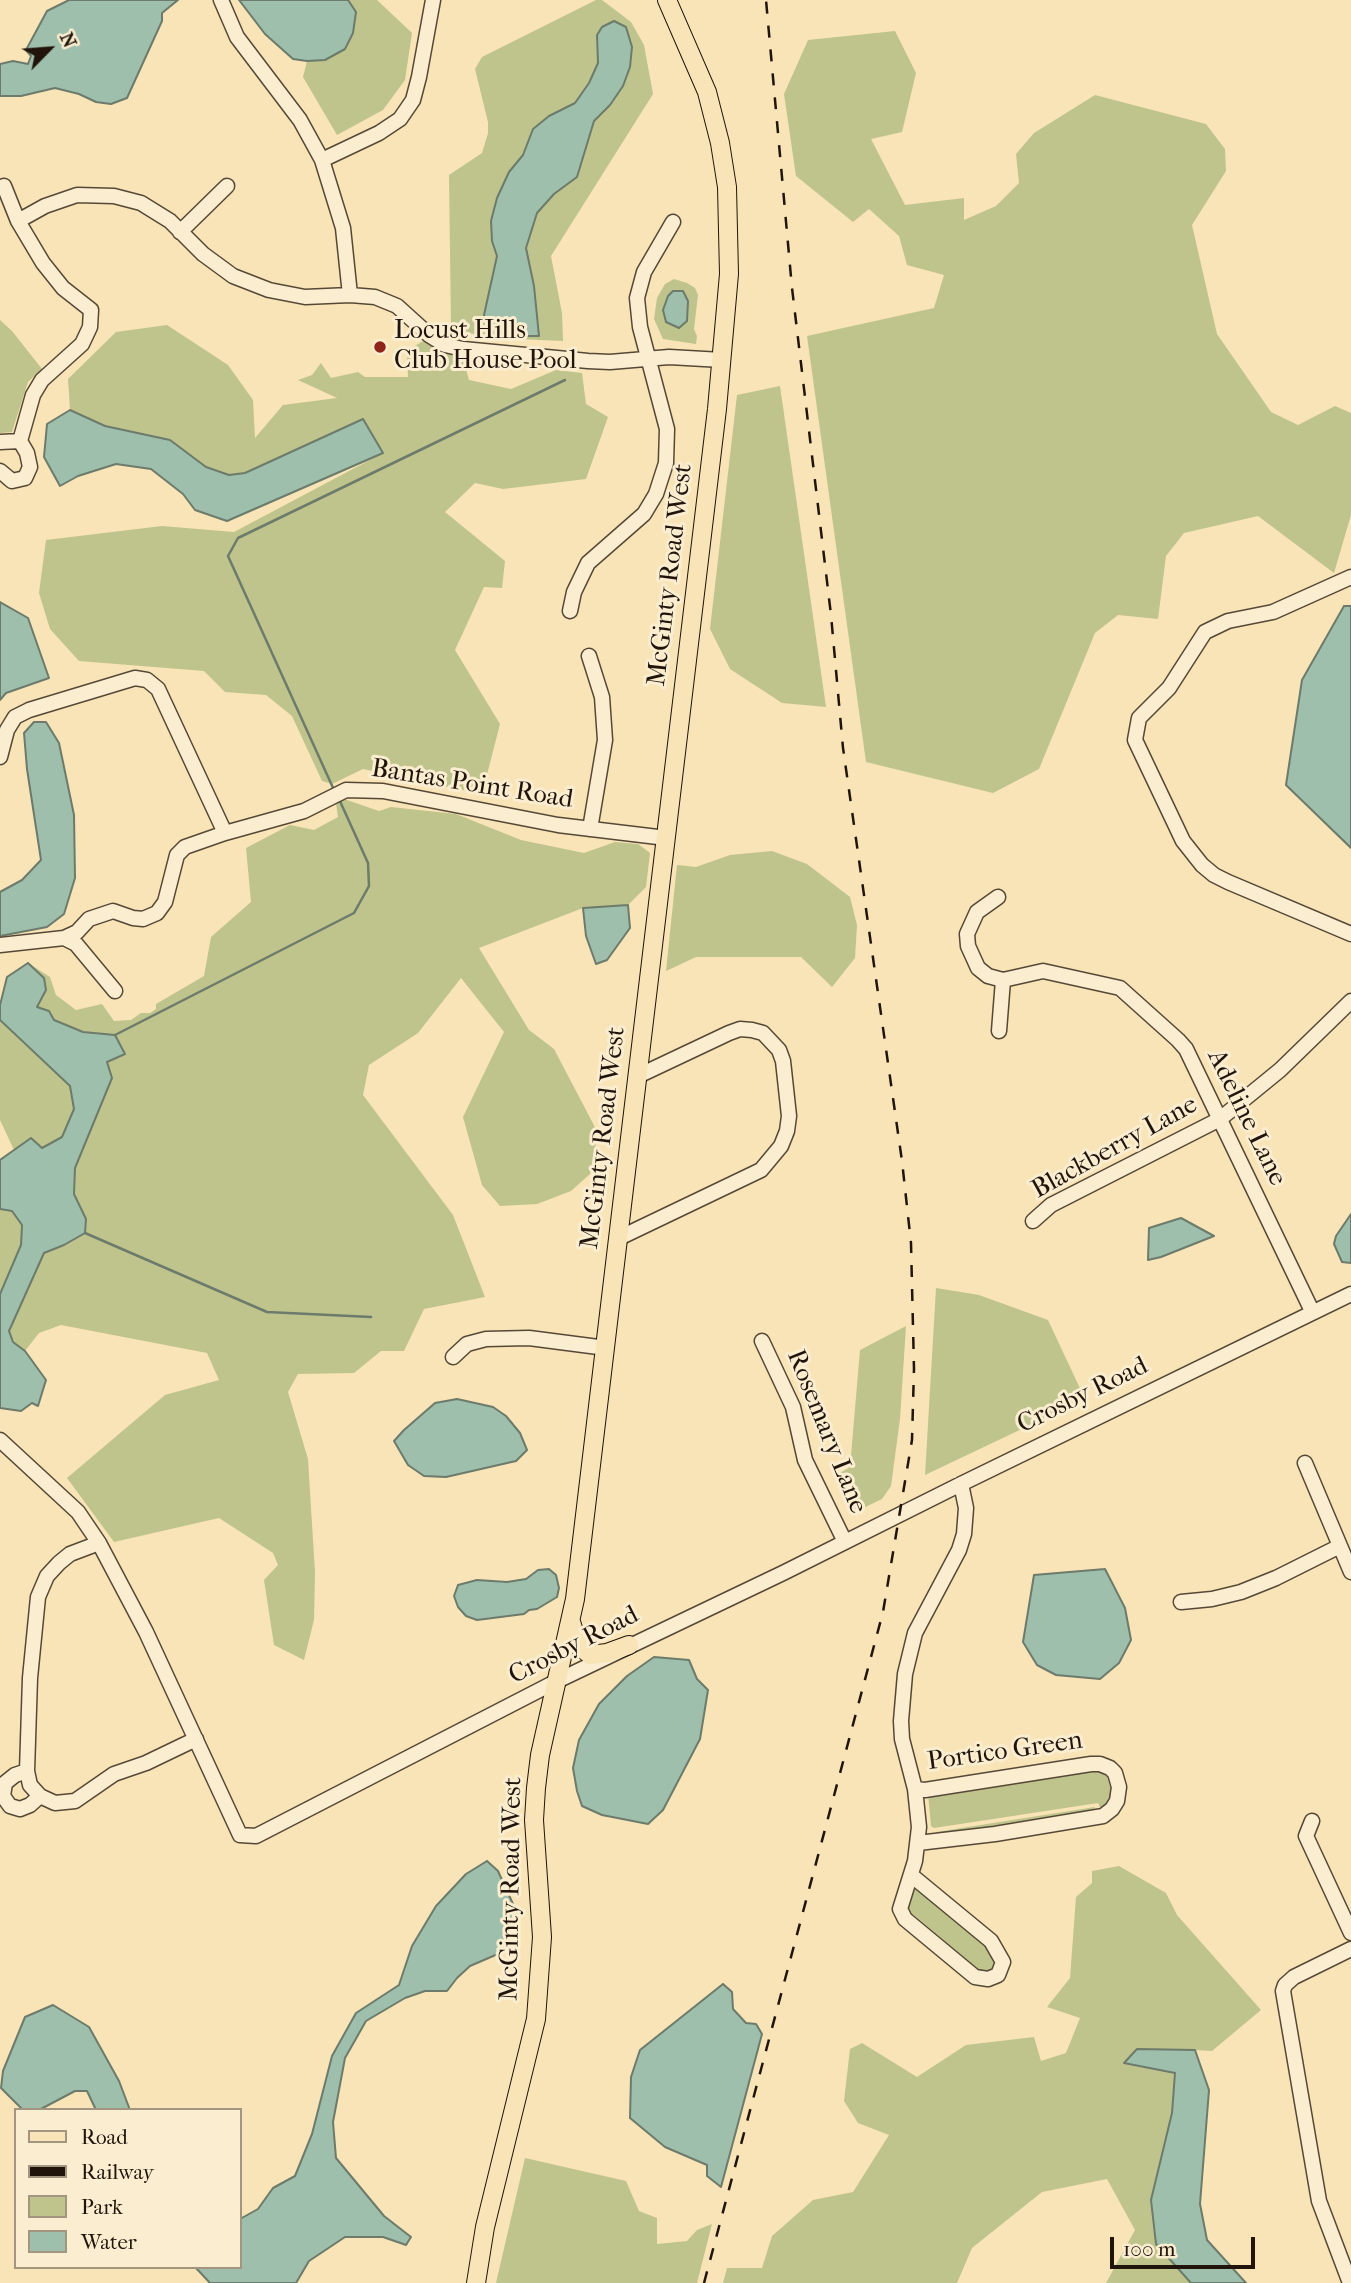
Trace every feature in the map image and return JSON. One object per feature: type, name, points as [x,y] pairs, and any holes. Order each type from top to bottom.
[{"type":"main road","name":"McGinty Road West","points":[[476,2283],[485,2227],[536,2019],[542,1937],[534,1820],[536,1788],[540,1755],[571,1619],[606,1348],[722,360],[729,274],[727,187],[720,143],[706,92],[667,0]]},
{"type":"main road","points":[[571,1619],[578,1644],[590,1655],[607,1653],[629,1645]]},
{"type":"street","points":[[221,0],[237,37],[300,120],[321,160],[343,228],[350,295]]},
{"type":"street","points":[[321,160],[379,133],[400,119],[413,100],[433,0]]},
{"type":"street","points":[[0,471],[12,481],[25,478],[30,467],[27,453],[20,441],[33,395],[42,380],[82,344],[90,327],[91,310],[63,288],[43,263],[18,221],[4,186]]},
{"type":"street","points":[[180,232],[227,186]]},
{"type":"street","points":[[18,221],[45,206],[77,195],[114,196],[141,203],[170,221],[203,254],[233,276],[269,290],[305,297],[375,297],[397,306],[429,335],[445,345],[588,361],[669,357],[722,360]]},
{"type":"street","points":[[570,611],[574,592],[588,564],[643,514],[656,494],[666,463],[667,429],[640,327],[637,298],[644,272],[673,222]]},
{"type":"street","points":[[0,442],[20,441]]},
{"type":"street","points":[[1351,577],[1273,612],[1228,621],[1205,632],[1169,688],[1139,719],[1135,740],[1183,841],[1202,865],[1228,882],[1351,934]]},
{"type":"street","points":[[589,656],[603,697],[605,740],[590,829]]},
{"type":"street","points":[[0,757],[7,730],[15,717],[29,710],[135,678],[148,680],[158,689],[225,833]]},
{"type":"street","name":"Bantas Point Road","points":[[0,945],[64,938],[77,932],[89,919],[113,911],[143,919],[157,913],[164,902],[177,856],[185,847],[304,811],[346,790],[383,791],[558,825],[666,838]]},
{"type":"street","points":[[998,897],[977,912],[967,934],[968,946],[978,968],[988,976],[1003,980],[999,1031]]},
{"type":"street","points":[[64,938],[76,944],[115,991]]},
{"type":"street","name":"Adeline Lane","points":[[1003,980],[1043,971],[1120,988],[1186,1049],[1312,1311]]},
{"type":"street","name":"Blackberry Lane","points":[[1033,1221],[1051,1205],[1220,1119],[1280,1070],[1351,1000]]},
{"type":"street","points":[[619,1238],[761,1170],[781,1146],[787,1132],[789,1116],[783,1060],[779,1050],[763,1033],[752,1030],[729,1032],[638,1076]]},
{"type":"street","name":"Crosby Road","points":[[0,1440],[78,1512],[99,1543],[146,1632],[240,1835],[256,1836],[629,1645],[1351,1294]]},
{"type":"street","points":[[453,1357],[467,1344],[485,1339],[529,1338],[606,1348]]},
{"type":"street","name":"Rosemary Lane","points":[[762,1342],[793,1408],[805,1460],[845,1542]]},
{"type":"street","points":[[1305,1463],[1351,1572]]},
{"type":"street","points":[[911,1875],[991,1941],[1003,1962],[998,1975],[988,1979],[975,1977],[902,1916],[900,1909],[911,1875],[919,1828],[915,1789],[902,1738],[905,1674],[915,1633],[959,1550],[964,1534],[965,1508],[961,1484]]},
{"type":"street","points":[[99,1543],[70,1554],[59,1563],[47,1576],[38,1597],[30,1678],[27,1771],[30,1785],[40,1796],[55,1803],[75,1801],[114,1774],[146,1763],[196,1739]]},
{"type":"street","points":[[1181,1602],[1212,1599],[1241,1592],[1340,1546]]},
{"type":"street","name":"Portico Green","points":[[915,1789],[925,1790],[1091,1764],[1110,1768],[1115,1773],[1119,1787],[1117,1801],[1103,1816],[995,1834],[918,1843]]},
{"type":"street","points":[[27,1771],[15,1774],[5,1783],[3,1796],[10,1806],[20,1809],[40,1796]]},
{"type":"street","points":[[1312,1821],[1306,1836],[1351,1933]]},
{"type":"street","points":[[1350,2283],[1319,2201],[1283,1999],[1285,1985],[1351,1949]]},
{"type":"green space","points":[[348,0],[377,0],[412,33],[405,80],[383,110],[337,135],[303,77],[307,61],[325,60],[356,12]]},
{"type":"green space","points":[[596,0],[602,0],[631,22],[644,45],[653,94],[551,256],[562,313],[563,341],[492,338],[451,329],[449,175],[482,153],[488,133],[488,122],[475,69],[482,57]]},
{"type":"green space","points":[[895,31],[916,73],[902,132],[871,139],[905,205],[964,198],[964,220],[996,206],[1019,183],[1016,154],[1034,133],[1095,95],[1206,124],[1225,149],[1226,171],[1192,225],[1217,334],[1271,412],[1298,425],[1335,406],[1351,413],[1351,515],[1334,573],[1258,516],[1184,533],[1166,556],[1158,619],[1118,615],[1095,633],[1039,769],[993,793],[866,762],[807,336],[934,308],[944,275],[907,265],[899,236],[869,209],[853,222],[796,176],[784,94],[808,40]]},
{"type":"green space","points":[[674,279],[695,288],[698,295],[694,329],[696,344],[663,339],[654,319],[657,298],[665,284]]},
{"type":"green space","points":[[0,320],[42,369],[28,382],[12,432],[0,433]]},
{"type":"green space","points":[[167,325],[228,365],[253,400],[255,438],[283,405],[337,398],[298,380],[312,375],[321,363],[331,378],[358,372],[365,377],[408,377],[407,351],[423,341],[443,351],[462,355],[469,380],[511,389],[556,370],[582,373],[586,404],[608,417],[586,479],[503,489],[475,483],[445,512],[505,561],[502,588],[484,587],[455,650],[500,724],[482,794],[363,769],[332,784],[322,781],[292,716],[266,695],[225,692],[204,671],[79,661],[50,629],[39,593],[46,540],[162,526],[234,532],[383,453],[229,475],[206,467],[170,440],[105,426],[70,410],[68,379],[116,332]]},
{"type":"green space","points":[[780,386],[826,707],[782,703],[730,669],[710,629],[737,395]]},
{"type":"green space","points":[[344,799],[379,811],[391,807],[456,814],[521,840],[584,853],[615,842],[638,844],[650,853],[646,887],[628,905],[583,908],[479,948],[529,1030],[554,1049],[598,1133],[590,1174],[571,1191],[537,1204],[500,1206],[482,1185],[463,1117],[504,1032],[461,978],[418,1033],[369,1065],[363,1095],[453,1215],[485,1297],[424,1309],[404,1351],[381,1351],[354,1373],[298,1374],[288,1392],[308,1459],[315,1572],[314,1620],[304,1660],[274,1645],[264,1580],[278,1565],[273,1553],[219,1518],[114,1542],[67,1478],[165,1395],[219,1380],[207,1353],[61,1325],[39,1333],[25,1351],[13,1342],[9,1331],[44,1253],[64,1245],[86,1219],[74,1194],[75,1168],[112,1078],[107,1062],[115,1035],[83,1032],[54,1020],[36,1007],[46,990],[44,978],[28,963],[50,977],[56,995],[76,1010],[102,1004],[114,1021],[131,1020],[141,1013],[150,1013],[156,1009],[156,1004],[204,976],[211,937],[251,902],[246,848],[290,825],[314,830],[338,817],[336,803]]},
{"type":"green space","points":[[772,851],[807,864],[850,897],[857,925],[855,958],[832,987],[801,957],[696,957],[666,971],[677,865],[696,867],[730,855]]},
{"type":"green space","points":[[0,1020],[70,1087],[74,1109],[62,1137],[42,1148],[31,1138],[14,1150],[0,1120]]},
{"type":"green space","points":[[0,1209],[12,1211],[22,1225],[21,1245],[0,1294]]},
{"type":"green space","points":[[936,1288],[979,1295],[1048,1320],[1085,1399],[925,1475]]},
{"type":"green space","points":[[906,1326],[900,1419],[891,1486],[882,1499],[851,1514],[835,1476],[850,1467],[860,1350]]},
{"type":"green space","points":[[1099,1769],[1106,1774],[1112,1792],[1107,1805],[1101,1809],[1098,1803],[934,1828],[931,1826],[928,1794]]},
{"type":"green space","points":[[1095,1807],[1094,1811],[937,1835],[936,1832]]},
{"type":"green space","points":[[1119,1866],[1166,1893],[1177,1915],[1261,2010],[1212,2051],[1195,2050],[1125,2063],[1175,2072],[1172,2113],[1151,2200],[1156,2244],[1191,2283],[1106,2283],[1135,2230],[1107,2179],[1042,2192],[972,2248],[957,2283],[723,2283],[727,2268],[762,2268],[772,2236],[813,2200],[853,2192],[889,2135],[858,2123],[844,2101],[850,2049],[862,2043],[917,2077],[966,2045],[1034,2037],[1041,2061],[1066,2053],[1080,2018],[1047,2007],[1070,1978],[1076,1897],[1092,1883],[1092,1871]]},
{"type":"green space","points":[[919,1889],[997,1953],[997,1964],[992,1971],[980,1971],[908,1910],[906,1900],[914,1890]]},
{"type":"green space","points":[[525,2158],[626,2181],[639,2211],[657,2218],[657,2244],[687,2241],[697,2230],[712,2224],[697,2283],[496,2283]]},
{"type":"water","points":[[69,0],[178,0],[162,13],[162,21],[127,98],[111,104],[96,102],[55,88],[21,96],[0,96],[0,64],[13,61],[28,64],[31,56],[26,50],[47,11]]},
{"type":"water","points":[[239,0],[348,0],[356,12],[353,33],[345,49],[325,60],[293,59],[265,34]]},
{"type":"water","points":[[614,21],[626,27],[632,47],[630,67],[623,86],[610,105],[594,121],[577,177],[554,194],[537,213],[526,248],[534,286],[539,336],[493,333],[484,315],[497,256],[492,241],[491,221],[497,198],[509,172],[523,155],[533,129],[549,116],[575,103],[589,83],[598,63],[597,35],[602,27]]},
{"type":"water","points":[[673,291],[683,291],[688,301],[687,321],[679,328],[666,322],[663,310]]},
{"type":"water","points":[[70,410],[105,426],[170,440],[206,467],[229,475],[245,473],[363,419],[383,453],[227,521],[195,510],[183,494],[151,469],[116,464],[78,476],[60,486],[44,457],[47,424]]},
{"type":"water","points":[[0,602],[28,618],[49,678],[6,693],[0,700]]},
{"type":"water","points":[[1344,606],[1351,606],[1351,848],[1286,785],[1302,680]]},
{"type":"water","points":[[34,722],[46,722],[59,743],[74,815],[75,878],[64,914],[47,927],[0,936],[0,892],[22,880],[41,860],[24,733]]},
{"type":"water","points":[[628,905],[630,928],[607,960],[596,964],[586,936],[583,908]]},
{"type":"water","points":[[28,963],[44,978],[46,990],[37,1007],[49,1011],[54,1020],[83,1032],[115,1035],[125,1054],[107,1062],[112,1078],[75,1168],[74,1194],[86,1219],[85,1233],[44,1253],[9,1331],[13,1342],[25,1351],[46,1380],[38,1406],[32,1403],[21,1411],[0,1408],[0,1294],[21,1245],[22,1225],[12,1211],[0,1209],[0,1160],[31,1138],[42,1148],[62,1137],[74,1109],[70,1086],[0,1020],[0,1005],[7,977]]},
{"type":"water","points":[[1351,1214],[1351,1263],[1342,1262],[1334,1244],[1336,1236]]},
{"type":"water","points":[[1181,1218],[1214,1236],[1148,1260],[1149,1228]]},
{"type":"water","points":[[457,1399],[493,1407],[506,1416],[520,1433],[527,1450],[516,1461],[446,1477],[424,1476],[408,1465],[394,1441],[435,1403]]},
{"type":"water","points":[[549,1569],[556,1575],[559,1588],[557,1597],[524,1614],[477,1620],[466,1616],[458,1607],[454,1596],[458,1585],[477,1580],[507,1582],[526,1579],[538,1570]]},
{"type":"water","points":[[1105,1569],[1125,1608],[1131,1640],[1119,1663],[1100,1679],[1056,1675],[1037,1665],[1023,1642],[1034,1575]]},
{"type":"water","points":[[654,1657],[689,1660],[697,1679],[708,1690],[700,1739],[663,1810],[648,1824],[602,1815],[582,1806],[573,1768],[579,1740],[599,1704],[627,1676]]},
{"type":"water","points":[[487,1861],[498,1871],[518,1915],[514,1947],[470,1966],[447,1991],[425,1991],[405,1998],[366,2021],[345,2058],[333,2122],[336,2158],[384,2216],[411,2237],[406,2245],[383,2237],[345,2237],[309,2261],[296,2283],[210,2283],[197,2269],[242,2269],[242,2218],[258,2209],[273,2188],[295,2176],[312,2134],[332,2056],[356,2013],[399,1985],[412,1946],[436,1906],[466,1874]]},
{"type":"water","points":[[723,1984],[732,1992],[733,2009],[746,2023],[756,2024],[762,2034],[721,2187],[707,2176],[707,2165],[665,2147],[630,2118],[631,2077],[640,2050]]},
{"type":"water","points":[[53,2005],[89,2027],[119,2081],[129,2108],[95,2108],[87,2091],[75,2091],[43,2108],[21,2108],[1,2088],[3,2071],[25,2017]]},
{"type":"water","points":[[1137,2049],[1195,2050],[1209,2090],[1200,2204],[1207,2240],[1246,2283],[1191,2283],[1156,2244],[1151,2200],[1172,2113],[1175,2073],[1124,2063]]},
{"type":"waterway","points":[[334,790],[228,556],[238,538],[565,380]]},
{"type":"waterway","points":[[115,1035],[354,913],[369,886],[368,863],[339,799]]},
{"type":"waterway","points":[[85,1233],[267,1312],[371,1317]]},
{"type":"railway","points":[[704,2283],[883,1612],[912,1440],[914,1369],[911,1243],[902,1161],[843,748],[831,615],[792,288],[766,0]]},
{"type":"place","name":"Locust Hills Club House Pool","points":[[380,347]]}]
